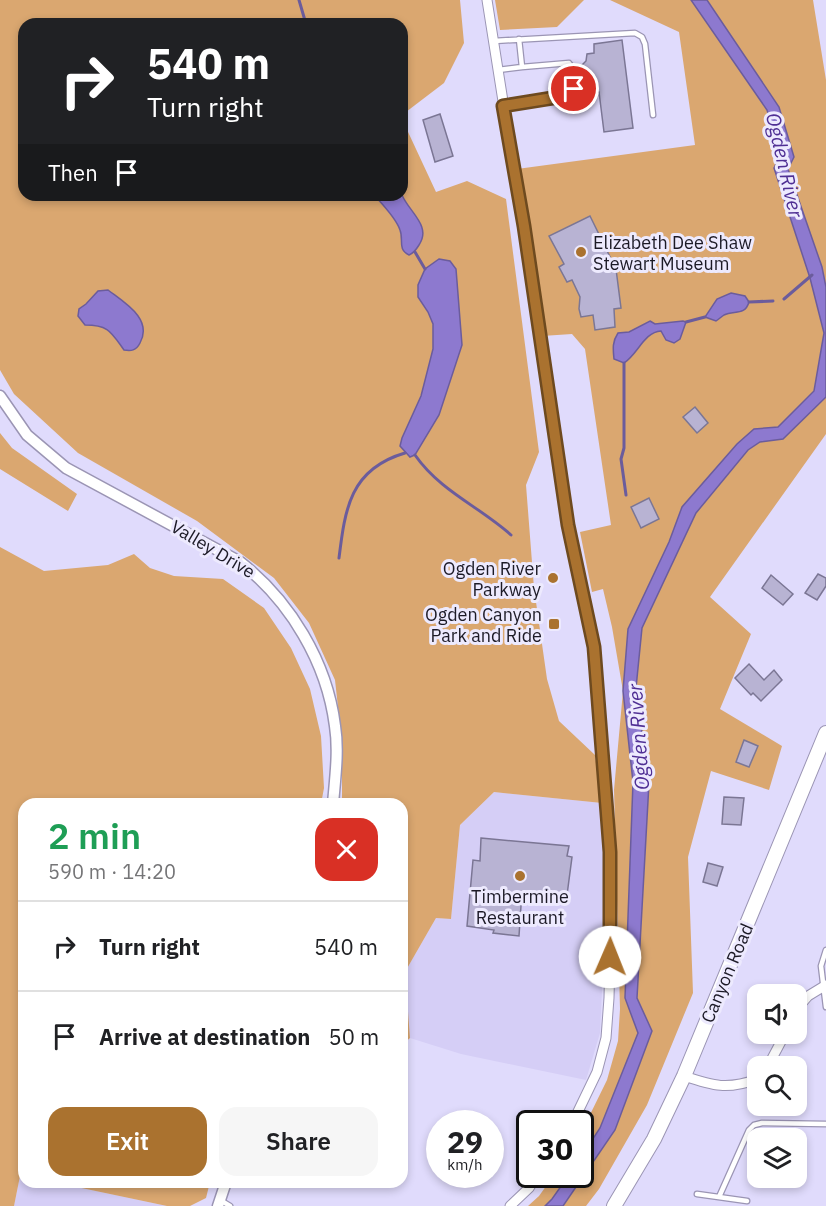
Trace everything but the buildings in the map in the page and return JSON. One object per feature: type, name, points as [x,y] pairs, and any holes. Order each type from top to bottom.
[{"type":"main road","name":"Canyon Road","points":[[614,1206],[654,1139],[684,1076],[826,733]]},
{"type":"street","points":[[487,0],[565,506],[594,647],[609,833],[611,915],[609,998],[606,1038],[597,1072],[579,1110]]},
{"type":"street","name":"Valley Drive","points":[[0,396],[27,435],[66,468],[240,562],[261,579],[278,599],[306,638],[325,679],[336,726],[334,798]]},
{"type":"street","points":[[807,997],[825,985]]},
{"type":"street","points":[[684,1076],[727,1087],[747,1083]]},
{"type":"street","points":[[223,1204],[225,1188]]},
{"type":"street","points":[[510,1206],[529,1188]]},
{"type":"lane","points":[[494,41],[635,33],[645,44],[653,115]]},
{"type":"lane","points":[[519,39],[522,67]]},
{"type":"lane","points":[[498,70],[569,63],[572,67],[574,92],[571,95],[503,106]]},
{"type":"lane","points":[[826,950],[821,966],[826,1007]]},
{"type":"lane","points":[[719,1197],[749,1130],[754,1125],[762,1123],[826,1124]]},
{"type":"lane","points":[[697,1194],[747,1201]]},
{"type":"shaded area","points":[[0,0],[460,0],[464,43],[444,83],[408,110],[408,18],[18,18],[18,201],[408,201],[408,132],[436,192],[467,181],[506,199],[539,452],[526,485],[534,588],[547,679],[559,721],[595,755],[602,803],[494,792],[460,825],[451,919],[436,918],[408,967],[408,798],[342,798],[342,743],[335,680],[309,623],[274,578],[197,521],[78,453],[14,394],[0,370]]},
{"type":"shaded area","points":[[495,0],[584,0],[557,27],[500,30]]},
{"type":"shaded area","points":[[610,0],[691,0],[767,110],[781,154],[824,333],[814,391],[778,427],[754,429],[682,507],[669,542],[628,629],[623,691],[603,589],[592,592],[580,532],[611,525],[585,349],[572,334],[542,336],[517,169],[695,145],[679,32]]},
{"type":"shaded area","points":[[707,0],[813,0],[826,80],[826,287],[822,267],[788,169],[779,107]]},
{"type":"shaded area","points":[[826,397],[826,434],[710,597],[751,634],[720,709],[782,746],[769,790],[711,771],[688,857],[693,993],[647,1105],[599,1189],[586,1206],[563,1206],[575,1188],[594,1188],[594,1161],[615,1130],[652,1031],[637,998],[649,783],[636,688],[642,628],[696,513],[748,450],[760,442],[783,438]]},
{"type":"shaded area","points":[[0,433],[12,448],[77,494],[68,511],[0,469]]},
{"type":"shaded area","points":[[0,547],[44,571],[108,565],[134,554],[150,568],[174,576],[223,579],[264,608],[291,648],[310,689],[321,736],[324,788],[322,798],[18,798],[18,1186],[14,1206],[0,1206]]},
{"type":"shaded area","points":[[623,691],[633,782],[625,998],[638,1033],[600,1128],[594,1137],[592,1110],[607,1080],[618,1041],[620,1009],[614,790]]},
{"type":"shaded area","points":[[494,792],[602,803],[605,928],[600,1033],[586,1080],[461,1054],[410,1038],[408,967],[436,918],[451,919],[460,825]]},
{"type":"shaded area","points":[[408,1012],[410,1038],[408,1040]]},
{"type":"shaded area","points":[[18,1186],[18,1188],[82,1188],[167,1206],[14,1206]]},
{"type":"shaded area","points":[[82,1188],[208,1188],[206,1198],[190,1206],[167,1206]]},
{"type":"shaded area","points":[[545,1188],[560,1188],[545,1206],[528,1206]]},
{"type":"water","name":"Ogden River","points":[[691,0],[707,0],[779,107],[794,157],[788,169],[822,267],[826,287],[826,397],[783,439],[760,442],[748,450],[696,513],[642,628],[636,688],[649,783],[637,998],[652,1031],[615,1130],[594,1161],[594,1137],[600,1128],[638,1033],[625,998],[633,782],[623,691],[628,629],[669,542],[682,507],[737,444],[754,429],[778,427],[814,391],[824,333],[810,278],[774,168],[781,154],[767,110]]},
{"type":"water","points":[[379,201],[405,201],[421,225],[422,238],[417,248],[409,255],[403,250],[398,225]]},
{"type":"water","points":[[439,259],[450,261],[456,269],[462,345],[439,415],[415,455],[410,457],[400,446],[421,396],[433,349],[433,324],[418,297],[418,285],[425,269]]},
{"type":"water","points":[[108,290],[135,312],[143,326],[143,334],[138,346],[133,350],[124,350],[109,331],[99,326],[85,325],[78,316],[79,309],[98,291]]},
{"type":"water","points":[[731,293],[745,296],[749,302],[745,309],[724,315],[716,321],[705,317],[717,299]]},
{"type":"water","points":[[650,321],[655,324],[686,322],[680,339],[674,343],[666,340],[661,331],[655,332],[624,363],[614,359],[613,349],[618,333],[629,332]]},
{"type":"water","name":"Ogden River","points":[[560,1188],[575,1188],[563,1206],[545,1206]]},
{"type":"waterway","points":[[299,0],[304,18]]},
{"type":"waterway","points":[[415,252],[425,269]]},
{"type":"waterway","points":[[784,299],[812,275]]},
{"type":"waterway","points":[[749,302],[773,301]]},
{"type":"waterway","points":[[686,322],[705,317]]},
{"type":"waterway","points":[[624,363],[624,448],[621,459],[626,495]]},
{"type":"waterway","points":[[339,558],[348,507],[362,480],[372,469],[405,453]]},
{"type":"waterway","points":[[415,455],[436,479],[511,535]]},
{"type":"place","name":"Elizabeth Dee Shaw Stewart Museum","points":[[581,252]]},
{"type":"place","name":"Ogden River Parkway","points":[[553,578]]},
{"type":"place","name":"Ogden Canyon Park and Ride","points":[[554,624]]},
{"type":"place","name":"Timbermine Restaurant","points":[[520,876]]},
{"type":"route","points":[[574,89],[571,95],[503,106],[524,226],[568,525],[594,647],[610,852],[610,957]]}]
